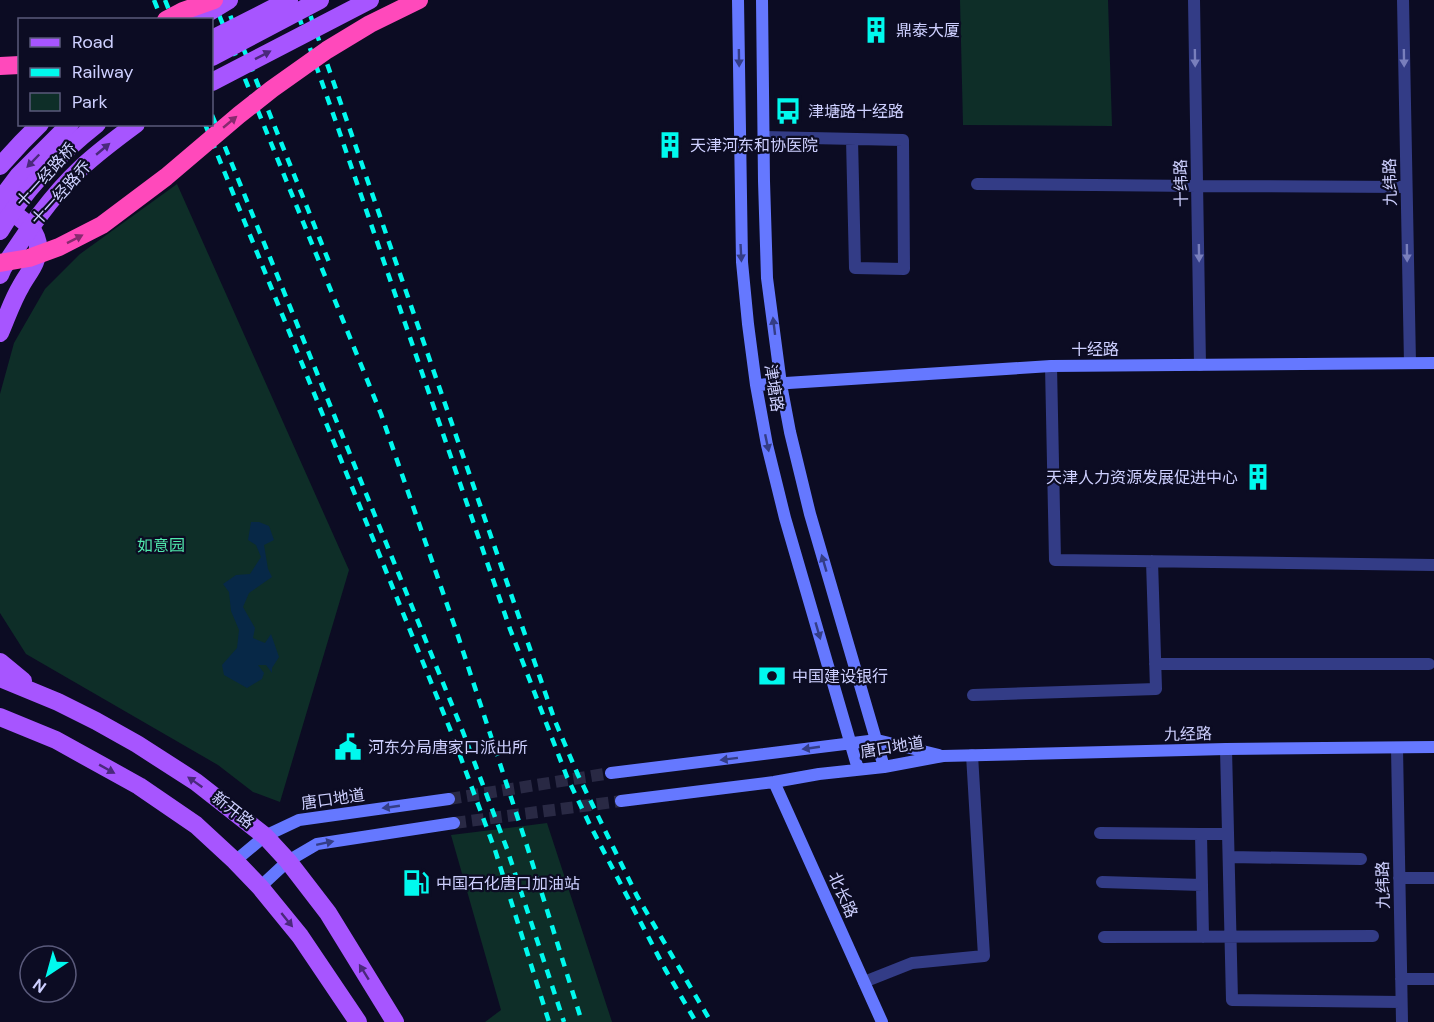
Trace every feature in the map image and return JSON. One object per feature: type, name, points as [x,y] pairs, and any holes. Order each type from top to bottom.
[{"type":"highway","points":[[170,18],[214,0]]},
{"type":"highway","points":[[0,263],[29,258],[59,247],[102,225],[166,177],[272,89],[327,50],[420,0]]},
{"type":"highway","points":[[0,66],[18,65]]},
{"type":"main road","points":[[199,18],[229,0]]},
{"type":"main road","points":[[213,38],[289,0]]},
{"type":"main road","points":[[213,56],[320,0]]},
{"type":"main road","points":[[213,81],[370,0]]},
{"type":"main road","name":"津塘路","points":[[738,0],[742,262],[756,385],[767,445],[785,518],[858,769]]},
{"type":"main road","name":"津塘路","points":[[762,0],[767,278],[781,384],[810,514],[884,766]]},
{"type":"main road","points":[[0,166],[38,126]]},
{"type":"main road","name":"十一经路桥","points":[[0,202],[19,175],[68,126]]},
{"type":"main road","name":"十一经路桥","points":[[0,231],[37,179],[94,126]]},
{"type":"main road","name":"十一经路乔","points":[[0,275],[31,225],[56,194],[81,168],[133,126]]},
{"type":"main road","points":[[0,202],[34,231],[39,240],[35,263],[4,314],[0,333]]},
{"type":"main road","name":"十经路","points":[[756,385],[1051,366],[1434,363]]},
{"type":"main road","points":[[0,662],[32,687],[58,702]]},
{"type":"main road","name":"新开路","points":[[0,678],[58,702],[137,744],[196,782],[265,836],[288,861],[328,914],[395,1022]]},
{"type":"main road","points":[[0,717],[56,740],[139,786],[196,825],[260,887],[300,936],[358,1022]]},
{"type":"main road","points":[[0,732],[56,740]]},
{"type":"main road","name":"唐口地道","points":[[611,774],[877,740],[943,756]]},
{"type":"main road","name":"九经路","points":[[943,756],[1434,747]]},
{"type":"main road","name":"唐口地道","points":[[621,801],[774,782],[943,756]]},
{"type":"main road","name":"北长路","points":[[774,782],[882,1022]]},
{"type":"main road","name":"唐口地道","points":[[235,861],[265,836],[299,820],[449,799]]},
{"type":"main road","points":[[260,887],[288,861],[317,844],[454,823]]},
{"type":"street","name":"十纬路","points":[[1194,0],[1200,365]]},
{"type":"street","name":"九纬路","points":[[1403,0],[1410,363]]},
{"type":"street","points":[[764,137],[903,140],[904,269],[855,268],[852,139]]},
{"type":"street","points":[[976,184],[1406,187]]},
{"type":"street","points":[[1051,366],[1055,560],[1434,565]]},
{"type":"street","points":[[973,695],[1156,689],[1152,561]]},
{"type":"street","points":[[1155,663],[1429,664]]},
{"type":"street","name":"九纬路","points":[[1397,747],[1402,1022]]},
{"type":"street","points":[[1226,750],[1232,1000],[1401,1002]]},
{"type":"street","points":[[864,982],[912,963],[984,957],[972,755]]},
{"type":"street","points":[[1100,833],[1228,834]]},
{"type":"street","points":[[1201,834],[1203,937]]},
{"type":"street","points":[[1229,857],[1361,859]]},
{"type":"street","points":[[1399,878],[1434,878]]},
{"type":"street","points":[[1102,882],[1202,885]]},
{"type":"street","points":[[1104,937],[1373,936]]},
{"type":"street","points":[[1401,979],[1434,979]]},
{"type":"green space","points":[[960,0],[1108,0],[1112,126],[963,125]]},
{"type":"green space","name":"如意园","points":[[177,184],[349,570],[280,802],[253,792],[218,765],[26,654],[0,613],[0,394],[14,343],[45,289],[80,254]]},
{"type":"green space","points":[[547,823],[612,1022],[485,1022],[501,1010],[451,835]]},
{"type":"water","points":[[251,522],[269,526],[274,540],[264,545],[268,569],[272,577],[249,593],[243,607],[255,628],[253,638],[265,643],[271,634],[279,657],[272,668],[272,673],[266,665],[258,665],[264,673],[262,679],[247,688],[224,675],[222,665],[237,648],[239,630],[231,611],[229,592],[223,584],[236,575],[250,574],[261,557],[256,545],[248,540]]},
{"type":"tunnel","points":[[449,799],[611,773]]},
{"type":"tunnel","points":[[454,823],[621,801]]},
{"type":"railway","points":[[154,0],[161,18]]},
{"type":"railway","points":[[165,0],[172,18]]},
{"type":"railway","points":[[213,0],[381,414],[458,636],[582,1022]]},
{"type":"railway","points":[[224,0],[329,262]]},
{"type":"railway","points":[[293,0],[510,629],[567,777],[665,969],[696,1022]]},
{"type":"railway","points":[[305,0],[555,721],[578,775],[637,896],[711,1022]]},
{"type":"railway","points":[[213,117],[463,732],[507,849],[564,1022]]},
{"type":"railway","points":[[206,126],[452,734],[495,850],[549,1022]]},
{"type":"place","name":"鼎泰大厦","points":[[876,30]]},
{"type":"place","name":"津塘路十经路","points":[[788,111]]},
{"type":"place","name":"天津河东和协医院","points":[[670,145]]},
{"type":"place","name":"天津人力资源发展促进中心","points":[[1258,477]]},
{"type":"place","name":"中国建设银行","points":[[772,676]]},
{"type":"place","name":"河东分局唐家口派出所","points":[[348,747]]},
{"type":"place","name":"中国石化唐口加油站","points":[[416,883]]}]
